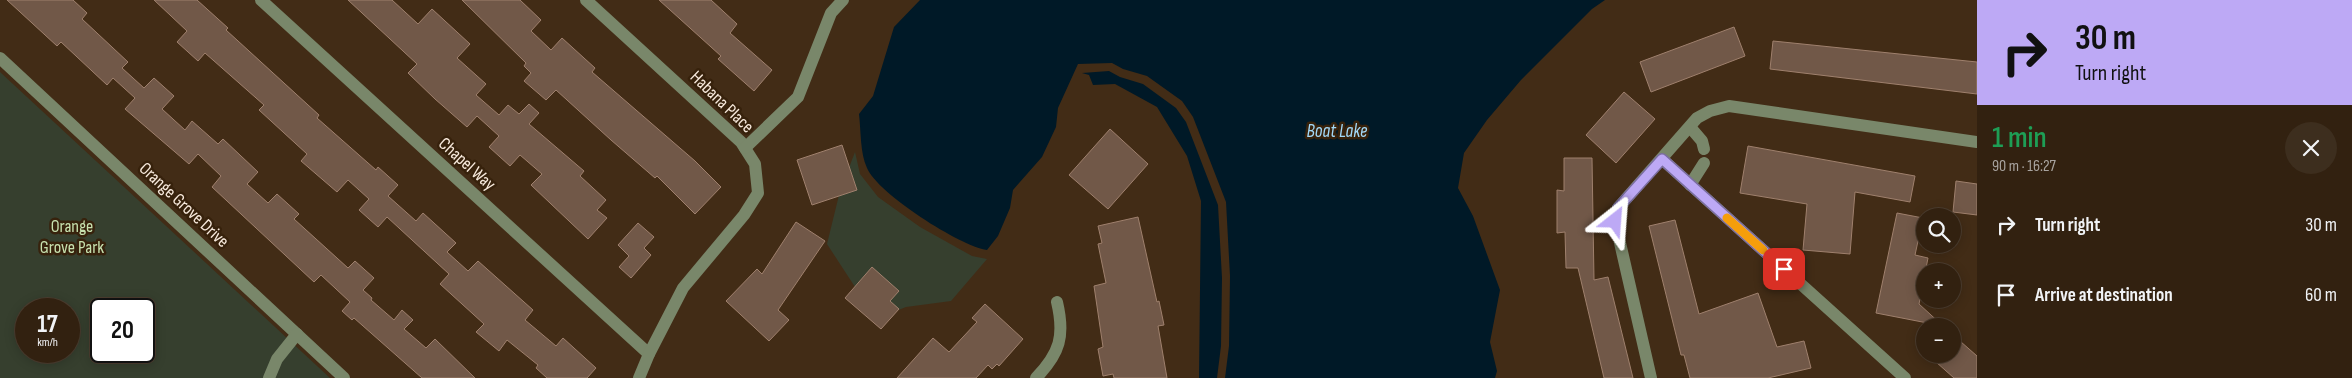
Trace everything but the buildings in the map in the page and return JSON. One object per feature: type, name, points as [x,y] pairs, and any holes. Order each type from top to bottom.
[{"type":"street","name":"Chapel Way","points":[[261,0],[649,354]]},
{"type":"street","name":"Habana Place","points":[[586,0],[741,142],[755,164],[758,193],[744,215],[682,288],[639,378]]},
{"type":"street","points":[[745,148],[798,97],[831,13],[843,0]]},
{"type":"street","name":"Orange Grove Drive","points":[[0,58],[344,378]]},
{"type":"street","points":[[1651,378],[1615,221],[1618,208],[1690,127],[1704,114],[1729,106],[1977,142]]},
{"type":"street","points":[[1690,127],[1702,141],[1704,149]]},
{"type":"street","points":[[1662,159],[1905,378]]},
{"type":"street","points":[[1690,185],[1704,163]]},
{"type":"street","points":[[1036,378],[1053,361],[1061,337],[1061,317],[1057,302]]},
{"type":"street","points":[[269,378],[277,359],[297,334]]},
{"type":"green space","name":"Orange Grove Park","points":[[0,72],[330,378],[0,378]]},
{"type":"green space","points":[[855,152],[860,174],[878,197],[920,227],[972,256],[987,259],[951,301],[906,307],[896,311],[857,290],[827,244],[840,191]]},
{"type":"water","name":"Boat Lake","points":[[920,0],[1605,0],[1592,9],[1521,80],[1487,120],[1464,153],[1458,188],[1473,216],[1500,290],[1490,342],[1497,371],[1495,378],[1225,378],[1229,346],[1230,276],[1226,202],[1193,117],[1182,101],[1147,76],[1123,69],[1112,63],[1078,64],[1058,108],[1056,127],[1042,157],[1013,190],[1010,208],[998,236],[987,250],[958,239],[921,217],[887,191],[874,179],[867,168],[862,149],[859,114],[873,96],[894,27]]},
{"type":"water","points":[[1109,71],[1120,77],[1143,84],[1176,108],[1186,122],[1218,205],[1222,278],[1221,346],[1217,378],[1199,378],[1201,201],[1187,156],[1157,107],[1115,84],[1093,85],[1089,75],[1082,73]]},
{"type":"slow traffic","points":[[1727,218],[1763,250]]},
{"type":"route","points":[[1615,221],[1618,208],[1662,159],[1784,269]]}]
